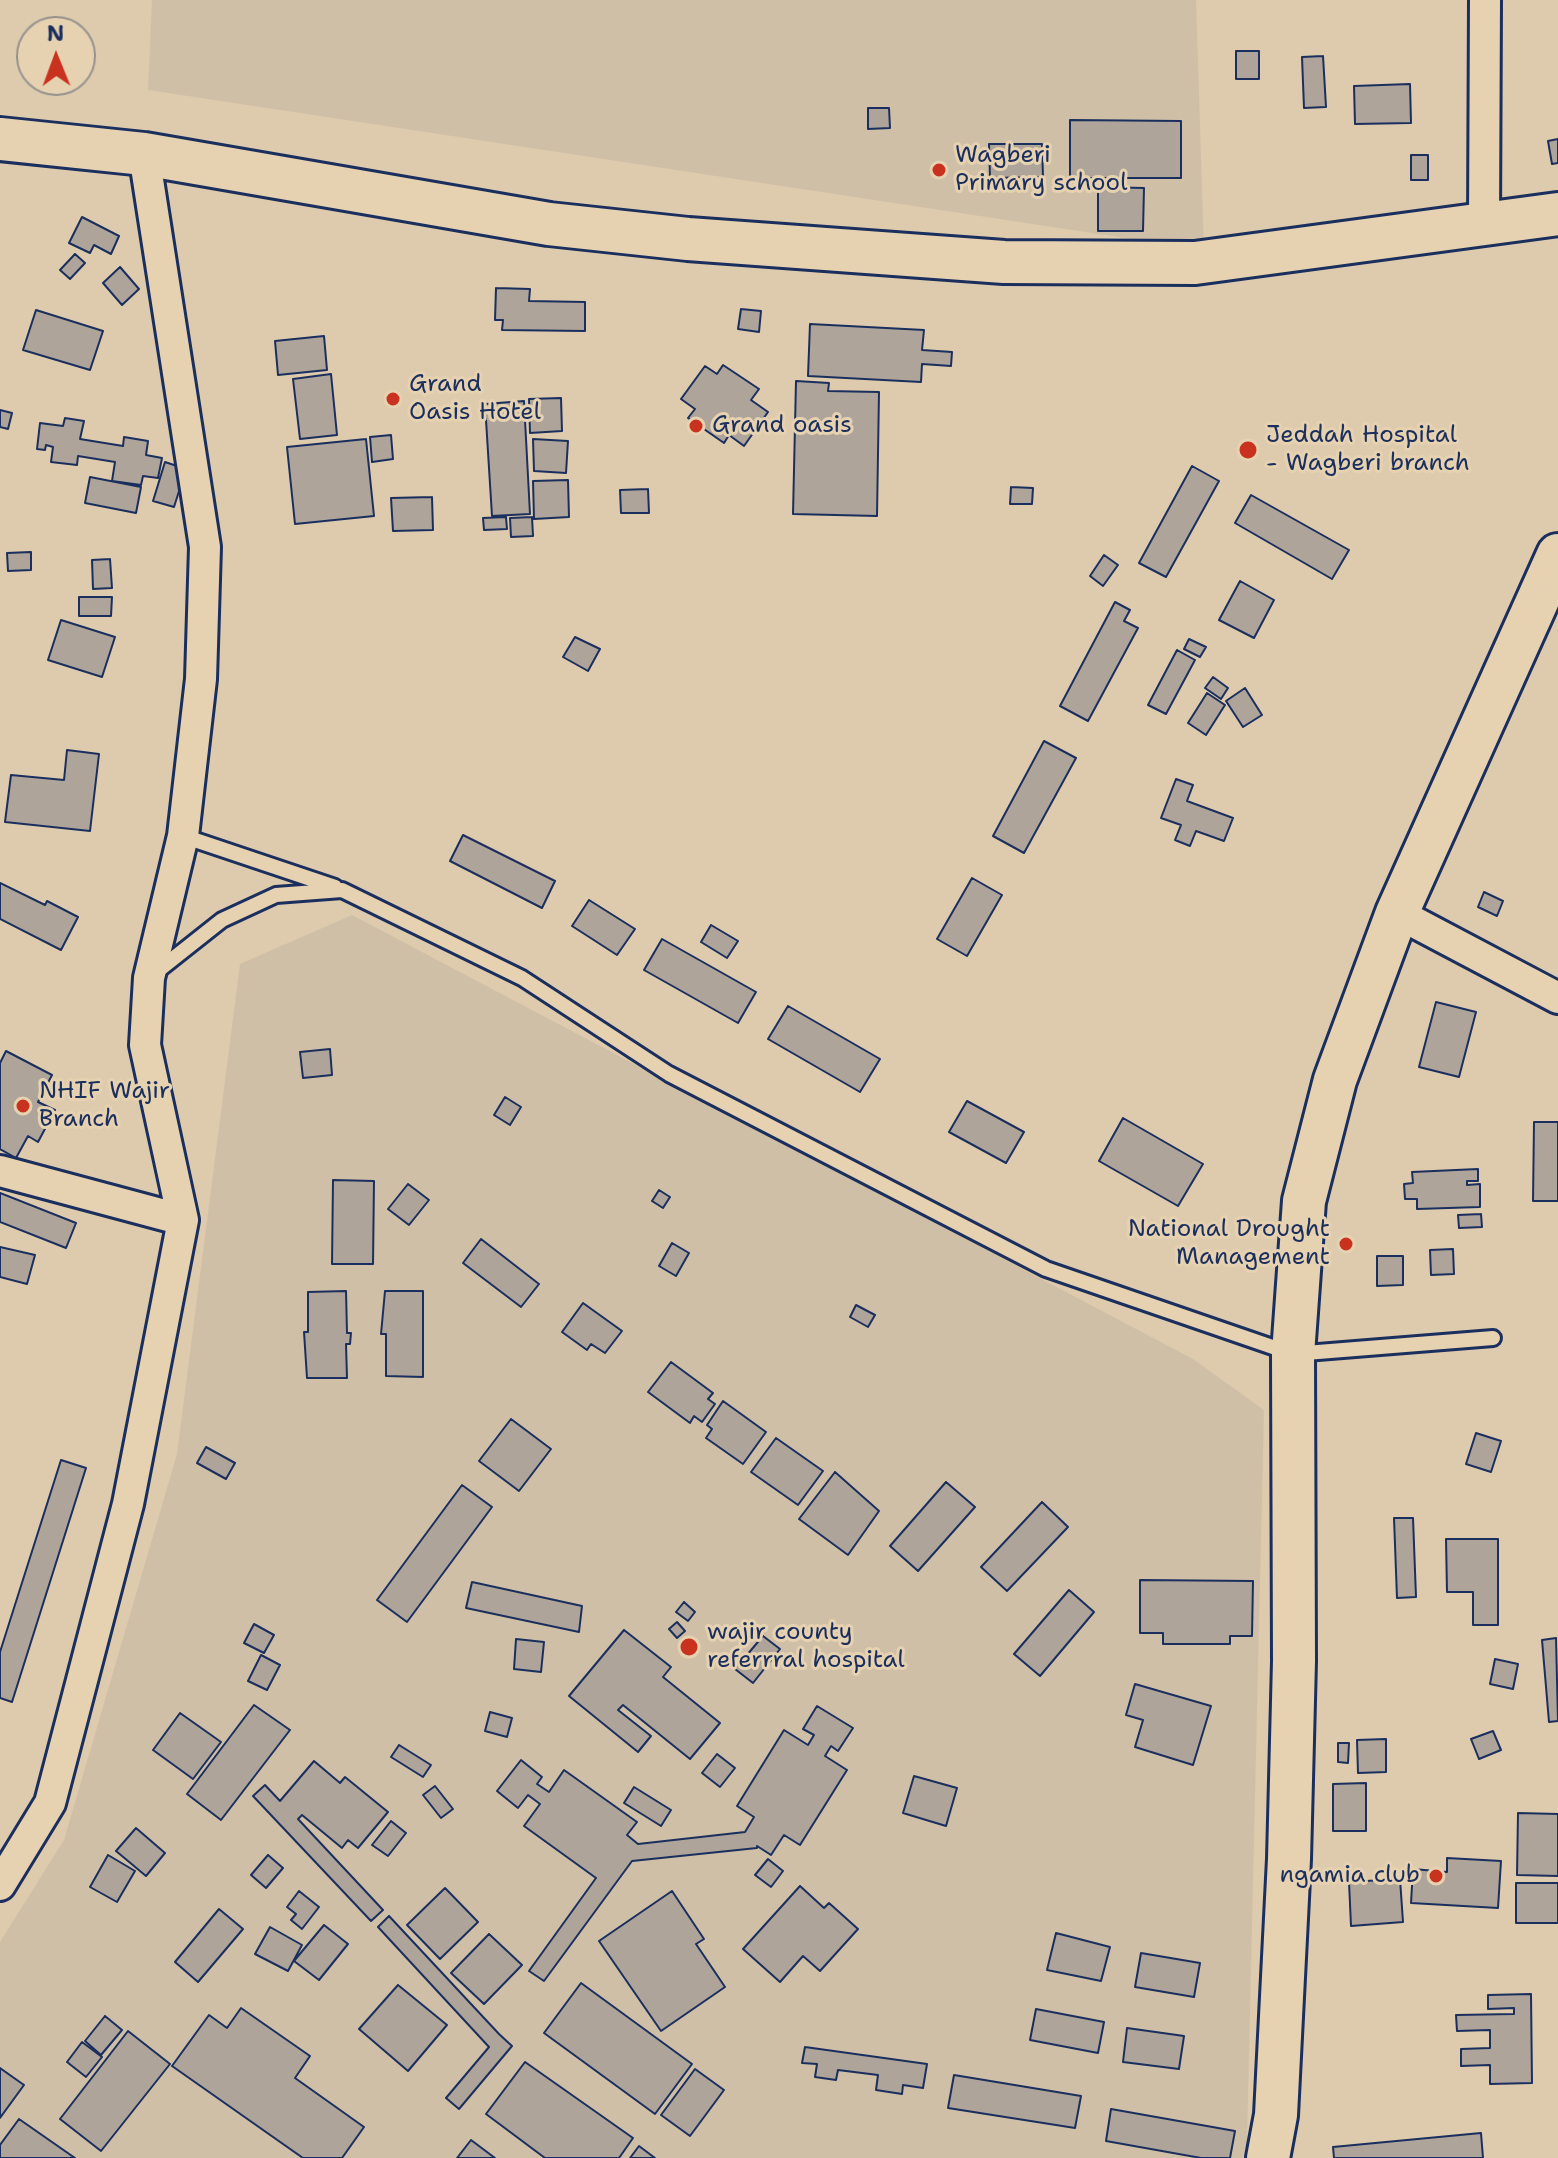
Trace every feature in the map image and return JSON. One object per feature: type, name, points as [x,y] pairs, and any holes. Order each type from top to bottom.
[{"type":"street","points":[[1478,2],[1484,224]]},
{"type":"street","points":[[0,139],[144,154],[549,224],[688,239],[1004,262],[1195,263],[1558,214]]},
{"type":"street","points":[[0,1885],[50,1803],[128,1504],[183,1220],[145,1045],[149,978],[183,836],[201,679],[205,547],[144,154]]},
{"type":"street","points":[[1268,2158],[1276,2115],[1289,1859],[1294,1661],[1293,1354],[1304,1201],[1335,1080],[1397,913],[1558,555]]},
{"type":"street","points":[[1397,913],[1558,998]]},
{"type":"street","points":[[0,1171],[183,1220]]},
{"type":"lane","points":[[183,836],[342,890],[522,978],[669,1074],[1046,1269],[1293,1354],[1493,1338]]},
{"type":"lane","points":[[149,978],[222,920],[276,895],[342,890]]},
{"type":"shaded area","name":"Wagberi Primary school","points":[[152,0],[1196,0],[1204,250],[148,90]]},
{"type":"shaded area","name":"wajir county referrral hospital","points":[[352,915],[1193,1359],[1264,1410],[1247,2142],[1242,2158],[0,2158],[0,1942],[64,1840],[177,1454],[240,964]]},
{"type":"building","points":[[1236,51],[1259,51],[1259,79],[1236,79]]},
{"type":"building","points":[[1323,56],[1326,107],[1304,108],[1302,57]]},
{"type":"building","points":[[1410,84],[1411,123],[1355,124],[1354,86]]},
{"type":"building","points":[[868,108],[889,108],[890,128],[868,129]]},
{"type":"building","points":[[1070,120],[1181,121],[1181,178],[1070,178]]},
{"type":"building","points":[[1558,139],[1558,163],[1552,164],[1548,141]]},
{"type":"building","points":[[989,144],[1042,144],[1043,177],[990,178]]},
{"type":"building","points":[[1411,155],[1428,155],[1428,180],[1411,180]]},
{"type":"building","points":[[1098,187],[1144,188],[1143,231],[1098,231]]},
{"type":"building","points":[[82,217],[119,236],[111,254],[94,245],[90,253],[69,243]]},
{"type":"building","points":[[75,254],[85,263],[70,279],[60,270]]},
{"type":"building","points":[[120,267],[139,289],[122,305],[103,283]]},
{"type":"building","points":[[496,288],[530,289],[529,301],[585,302],[585,331],[502,330],[503,320],[495,320]]},
{"type":"building","points":[[741,309],[761,311],[759,332],[738,329]]},
{"type":"building","points":[[36,310],[103,331],[90,370],[23,350]]},
{"type":"building","points":[[810,324],[924,330],[922,350],[952,352],[951,366],[922,364],[921,382],[808,376]]},
{"type":"building","points":[[324,336],[327,370],[278,375],[275,341]]},
{"type":"building","points":[[723,365],[759,389],[751,400],[768,412],[744,446],[729,435],[724,443],[688,418],[695,409],[681,399],[705,366],[717,374]]},
{"type":"building","points":[[331,374],[337,435],[300,439],[293,379]]},
{"type":"building","points":[[796,381],[829,383],[828,391],[879,392],[877,516],[793,514]]},
{"type":"building","points":[[561,398],[562,431],[530,433],[529,399]]},
{"type":"building","points":[[524,401],[530,514],[492,516],[485,404]]},
{"type":"building","points":[[0,410],[12,413],[8,429],[0,427]]},
{"type":"building","points":[[65,418],[84,421],[80,439],[123,446],[124,437],[148,441],[146,455],[162,458],[158,478],[143,476],[141,485],[112,481],[115,462],[78,456],[77,465],[51,462],[53,447],[46,445],[45,450],[37,449],[40,423],[63,426]]},
{"type":"building","points":[[391,435],[393,459],[372,462],[370,437]]},
{"type":"building","points":[[366,439],[374,516],[295,524],[287,447]]},
{"type":"building","points":[[533,439],[568,441],[566,473],[534,471]]},
{"type":"building","points":[[165,462],[186,469],[174,507],[153,501]]},
{"type":"building","points":[[1192,466],[1219,481],[1166,577],[1139,563]]},
{"type":"building","points":[[90,477],[141,487],[136,513],[85,503]]},
{"type":"building","points":[[568,480],[569,517],[534,519],[533,481]]},
{"type":"building","points":[[1011,487],[1033,488],[1032,504],[1010,504]]},
{"type":"building","points":[[648,489],[649,513],[621,513],[620,490]]},
{"type":"building","points":[[1251,495],[1349,550],[1332,579],[1235,523]]},
{"type":"building","points":[[432,497],[433,530],[393,531],[391,498]]},
{"type":"building","points":[[506,517],[507,529],[484,530],[483,518]]},
{"type":"building","points":[[532,517],[533,536],[511,537],[510,518]]},
{"type":"building","points":[[31,552],[31,570],[8,571],[7,553]]},
{"type":"building","points":[[1104,555],[1118,565],[1103,586],[1090,576]]},
{"type":"building","points":[[110,559],[112,588],[93,589],[92,560]]},
{"type":"building","points":[[1240,581],[1274,600],[1254,638],[1219,620]]},
{"type":"building","points":[[79,597],[112,597],[111,616],[79,616]]},
{"type":"building","points":[[1115,602],[1130,610],[1124,621],[1138,628],[1088,721],[1060,706]]},
{"type":"building","points":[[61,620],[115,637],[102,677],[48,660]]},
{"type":"building","points":[[575,637],[600,649],[588,671],[563,657]]},
{"type":"building","points":[[1189,639],[1206,647],[1200,657],[1184,649]]},
{"type":"building","points":[[1177,650],[1195,660],[1166,714],[1148,705]]},
{"type":"building","points":[[1213,677],[1228,688],[1221,699],[1205,688]]},
{"type":"building","points":[[1245,688],[1262,715],[1243,727],[1226,701]]},
{"type":"building","points":[[1207,693],[1225,705],[1206,735],[1188,723]]},
{"type":"building","points":[[1044,741],[1076,758],[1024,853],[993,836]]},
{"type":"building","points":[[67,750],[99,754],[90,831],[5,822],[11,775],[64,780]]},
{"type":"building","points":[[1176,779],[1193,785],[1187,801],[1233,818],[1224,841],[1196,831],[1190,846],[1175,840],[1181,825],[1161,818]]},
{"type":"building","points":[[463,835],[555,881],[542,908],[450,861]]},
{"type":"building","points":[[972,878],[1002,895],[967,956],[937,939]]},
{"type":"building","points":[[0,883],[78,917],[61,950],[0,919]]},
{"type":"building","points":[[1484,892],[1503,901],[1497,916],[1478,907]]},
{"type":"building","points":[[589,900],[635,929],[617,955],[572,926]]},
{"type":"building","points":[[711,925],[738,941],[727,958],[701,942]]},
{"type":"building","points":[[662,939],[756,992],[738,1023],[644,970]]},
{"type":"building","points":[[1436,1002],[1476,1012],[1459,1077],[1419,1067]]},
{"type":"building","points":[[788,1006],[880,1059],[860,1092],[768,1039]]},
{"type":"building","points":[[330,1049],[332,1075],[303,1078],[300,1052]]},
{"type":"building","name":"NHIF Wajir Branch","points":[[6,1051],[52,1075],[38,1102],[55,1110],[38,1142],[28,1136],[16,1158],[0,1149],[0,1063]]},
{"type":"building","points":[[505,1097],[521,1107],[510,1125],[494,1115]]},
{"type":"building","points":[[967,1101],[1024,1132],[1006,1163],[949,1132]]},
{"type":"building","points":[[1123,1118],[1203,1164],[1178,1206],[1099,1161]]},
{"type":"building","points":[[1534,1122],[1558,1122],[1558,1201],[1533,1201]]},
{"type":"building","points":[[1478,1169],[1478,1181],[1467,1181],[1467,1185],[1480,1184],[1480,1207],[1417,1209],[1417,1199],[1405,1199],[1404,1184],[1413,1183],[1412,1172]]},
{"type":"building","points":[[333,1180],[374,1181],[373,1264],[332,1264]]},
{"type":"building","points":[[408,1184],[429,1200],[409,1225],[388,1209]]},
{"type":"building","points":[[659,1190],[670,1197],[663,1208],[652,1201]]},
{"type":"building","points":[[0,1193],[76,1223],[66,1248],[0,1222]]},
{"type":"building","points":[[1481,1214],[1482,1227],[1459,1228],[1458,1215]]},
{"type":"building","points":[[481,1239],[539,1284],[521,1307],[463,1263]]},
{"type":"building","points":[[672,1243],[689,1253],[676,1276],[659,1266]]},
{"type":"building","points":[[0,1247],[35,1255],[27,1284],[0,1277]]},
{"type":"building","points":[[1453,1249],[1454,1274],[1431,1275],[1430,1250]]},
{"type":"building","points":[[1377,1256],[1403,1256],[1403,1285],[1377,1286]]},
{"type":"building","points":[[346,1291],[347,1333],[351,1333],[350,1344],[346,1344],[347,1378],[307,1378],[304,1332],[308,1332],[308,1292]]},
{"type":"building","points":[[385,1291],[423,1291],[423,1377],[386,1376],[386,1334],[381,1334]]},
{"type":"building","points":[[583,1303],[622,1331],[605,1353],[591,1344],[587,1350],[562,1332]]},
{"type":"building","points":[[856,1305],[875,1315],[868,1327],[850,1317]]},
{"type":"building","points":[[671,1362],[713,1393],[708,1399],[715,1404],[702,1422],[694,1416],[690,1423],[648,1392]]},
{"type":"building","points":[[723,1401],[766,1432],[743,1464],[706,1438],[712,1429],[707,1425]]},
{"type":"building","points":[[511,1419],[551,1449],[519,1491],[479,1461]]},
{"type":"building","points":[[1476,1433],[1501,1441],[1491,1472],[1466,1464]]},
{"type":"building","points":[[776,1438],[823,1471],[798,1505],[751,1472]]},
{"type":"building","points":[[206,1447],[235,1463],[226,1479],[197,1463]]},
{"type":"building","points":[[61,1460],[86,1468],[12,1702],[0,1698],[0,1652]]},
{"type":"building","points":[[835,1472],[879,1511],[848,1555],[799,1519]]},
{"type":"building","points":[[946,1482],[975,1507],[918,1571],[890,1546]]},
{"type":"building","points":[[462,1485],[492,1507],[407,1622],[377,1600]]},
{"type":"building","points":[[1042,1502],[1068,1527],[1007,1591],[981,1567]]},
{"type":"building","points":[[1394,1518],[1413,1518],[1416,1597],[1397,1598]]},
{"type":"building","points":[[1446,1539],[1498,1539],[1498,1625],[1473,1625],[1473,1592],[1447,1592]]},
{"type":"building","points":[[1140,1580],[1253,1581],[1252,1636],[1230,1636],[1230,1644],[1163,1644],[1163,1633],[1140,1633]]},
{"type":"building","points":[[472,1582],[582,1606],[579,1632],[466,1608]]},
{"type":"building","points":[[1069,1590],[1094,1612],[1040,1676],[1014,1654]]},
{"type":"building","points":[[684,1602],[695,1612],[688,1621],[676,1612]]},
{"type":"building","points":[[677,1622],[685,1631],[677,1638],[669,1629]]},
{"type":"building","points":[[254,1624],[274,1635],[264,1653],[244,1643]]},
{"type":"building","points":[[624,1630],[671,1667],[663,1677],[720,1723],[690,1759],[623,1705],[618,1710],[651,1736],[638,1752],[569,1696]]},
{"type":"building","points":[[763,1636],[780,1649],[753,1683],[735,1669]]},
{"type":"building","points":[[1556,1638],[1558,1721],[1549,1722],[1542,1640]]},
{"type":"building","points":[[516,1639],[544,1642],[541,1672],[514,1669]]},
{"type":"building","points":[[261,1655],[280,1665],[267,1690],[248,1681]]},
{"type":"building","points":[[1495,1659],[1518,1664],[1513,1689],[1490,1684]]},
{"type":"building","points":[[1135,1684],[1211,1706],[1193,1765],[1135,1747],[1143,1720],[1126,1715]]},
{"type":"building","points":[[254,1705],[290,1730],[221,1820],[187,1794]]},
{"type":"building","points":[[817,1706],[853,1728],[838,1751],[831,1746],[825,1756],[847,1770],[800,1845],[784,1835],[771,1855],[757,1846],[632,1861],[544,1981],[529,1971],[596,1878],[524,1826],[540,1804],[528,1795],[518,1808],[497,1791],[521,1760],[542,1777],[537,1784],[549,1792],[564,1770],[637,1822],[627,1835],[638,1844],[745,1832],[754,1817],[737,1806],[784,1730],[808,1745],[814,1735],[803,1729]]},
{"type":"building","points":[[490,1712],[512,1718],[507,1737],[485,1731]]},
{"type":"building","points":[[180,1713],[221,1742],[193,1779],[153,1750]]},
{"type":"building","points":[[1493,1731],[1501,1750],[1479,1759],[1471,1739]]},
{"type":"building","points":[[1386,1739],[1386,1772],[1358,1773],[1357,1740]]},
{"type":"building","points":[[1338,1743],[1349,1743],[1348,1763],[1338,1762]]},
{"type":"building","points":[[399,1745],[431,1765],[423,1777],[391,1757]]},
{"type":"building","points":[[717,1754],[735,1768],[720,1787],[702,1773]]},
{"type":"building","points":[[314,1761],[340,1783],[345,1777],[388,1812],[358,1848],[348,1840],[342,1848],[302,1815],[298,1819],[383,1910],[371,1921],[253,1796],[265,1785],[280,1801]]},
{"type":"building","points":[[914,1776],[957,1788],[946,1826],[903,1813]]},
{"type":"building","points":[[1366,1783],[1366,1831],[1333,1831],[1333,1784]]},
{"type":"building","points":[[435,1786],[453,1809],[441,1818],[423,1795]]},
{"type":"building","points":[[634,1787],[671,1810],[661,1826],[624,1803]]},
{"type":"building","points":[[1518,1813],[1558,1814],[1558,1876],[1517,1875]]},
{"type":"building","points":[[391,1821],[406,1833],[388,1856],[372,1845]]},
{"type":"building","points":[[136,1828],[165,1853],[146,1876],[116,1851]]},
{"type":"building","points":[[108,1855],[135,1871],[117,1902],[90,1887]]},
{"type":"building","points":[[268,1855],[283,1868],[266,1888],[251,1875]]},
{"type":"building","points":[[1447,1858],[1501,1861],[1498,1908],[1411,1903],[1413,1869],[1447,1872]]},
{"type":"building","points":[[768,1859],[783,1871],[771,1887],[755,1875]]},
{"type":"building","points":[[1400,1879],[1403,1922],[1351,1926],[1349,1882]]},
{"type":"building","points":[[1516,1883],[1558,1883],[1558,1923],[1516,1923]]},
{"type":"building","points":[[800,1886],[824,1908],[829,1903],[858,1929],[820,1971],[803,1956],[780,1982],[743,1949]]},
{"type":"building","points":[[445,1888],[478,1922],[440,1959],[407,1925]]},
{"type":"building","points":[[299,1891],[319,1907],[302,1929],[291,1920],[296,1914],[287,1907]]},
{"type":"building","points":[[672,1891],[704,1939],[696,1944],[725,1987],[661,2031],[599,1941]]},
{"type":"building","points":[[219,1909],[243,1929],[198,1982],[175,1962]]},
{"type":"building","points":[[389,1916],[512,2046],[459,2109],[446,2098],[489,2047],[378,1927]]},
{"type":"building","points":[[324,1925],[348,1944],[319,1980],[294,1961]]},
{"type":"building","points":[[270,1927],[302,1945],[288,1971],[255,1954]]},
{"type":"building","points":[[1056,1933],[1110,1947],[1101,1981],[1047,1970]]},
{"type":"building","points":[[489,1934],[522,1965],[484,2004],[451,1973]]},
{"type":"building","points":[[1141,1953],[1200,1963],[1194,1997],[1135,1987]]},
{"type":"building","points":[[581,1983],[692,2064],[655,2114],[544,2033]]},
{"type":"building","points":[[398,1985],[447,2025],[408,2071],[359,2029]]},
{"type":"building","points":[[1531,1994],[1532,2083],[1490,2084],[1490,2065],[1461,2066],[1461,2049],[1490,2048],[1490,2030],[1457,2031],[1456,2015],[1514,2014],[1514,2008],[1488,2009],[1488,1995]]},
{"type":"building","points":[[241,2008],[310,2056],[295,2078],[364,2127],[342,2158],[303,2158],[172,2066],[209,2015],[227,2028]]},
{"type":"building","points":[[1036,2009],[1104,2022],[1098,2053],[1030,2040]]},
{"type":"building","points":[[105,2016],[122,2030],[101,2055],[85,2041]]},
{"type":"building","points":[[1127,2028],[1184,2036],[1179,2069],[1123,2062]]},
{"type":"building","points":[[128,2031],[170,2064],[101,2151],[60,2119]]},
{"type":"building","points":[[82,2042],[102,2057],[86,2077],[67,2062]]},
{"type":"building","points":[[805,2047],[927,2064],[923,2088],[903,2085],[902,2094],[876,2090],[878,2075],[838,2070],[836,2080],[815,2077],[817,2064],[802,2063]]},
{"type":"building","points":[[525,2062],[633,2138],[619,2158],[545,2158],[486,2114]]},
{"type":"building","points":[[0,2068],[24,2085],[0,2118]]},
{"type":"building","points":[[695,2069],[724,2090],[690,2136],[661,2115]]},
{"type":"building","points":[[954,2075],[1081,2096],[1075,2128],[948,2108]]},
{"type":"building","points":[[1111,2109],[1235,2131],[1230,2158],[1201,2158],[1106,2141]]},
{"type":"building","points":[[19,2119],[75,2158],[0,2158],[0,2145]]},
{"type":"building","points":[[1481,2133],[1483,2158],[1334,2158],[1333,2147]]},
{"type":"building","points":[[471,2140],[495,2158],[457,2158]]},
{"type":"building","points":[[639,2146],[655,2158],[630,2158]]},
{"type":"place","name":"Wagberi Primary school","points":[[939,170]]},
{"type":"place","name":"Grand Oasis Hotel","points":[[393,399]]},
{"type":"place","name":"Grand oasis","points":[[696,426]]},
{"type":"place","name":"Jeddah Hospital - Wagberi branch","points":[[1248,450]]},
{"type":"place","name":"NHIF Wajir Branch","points":[[23,1106]]},
{"type":"place","name":"National Drought Management","points":[[1346,1244]]},
{"type":"place","name":"wajir county referrral hospital","points":[[689,1647]]},
{"type":"place","name":"ngamia club","points":[[1436,1876]]}]
